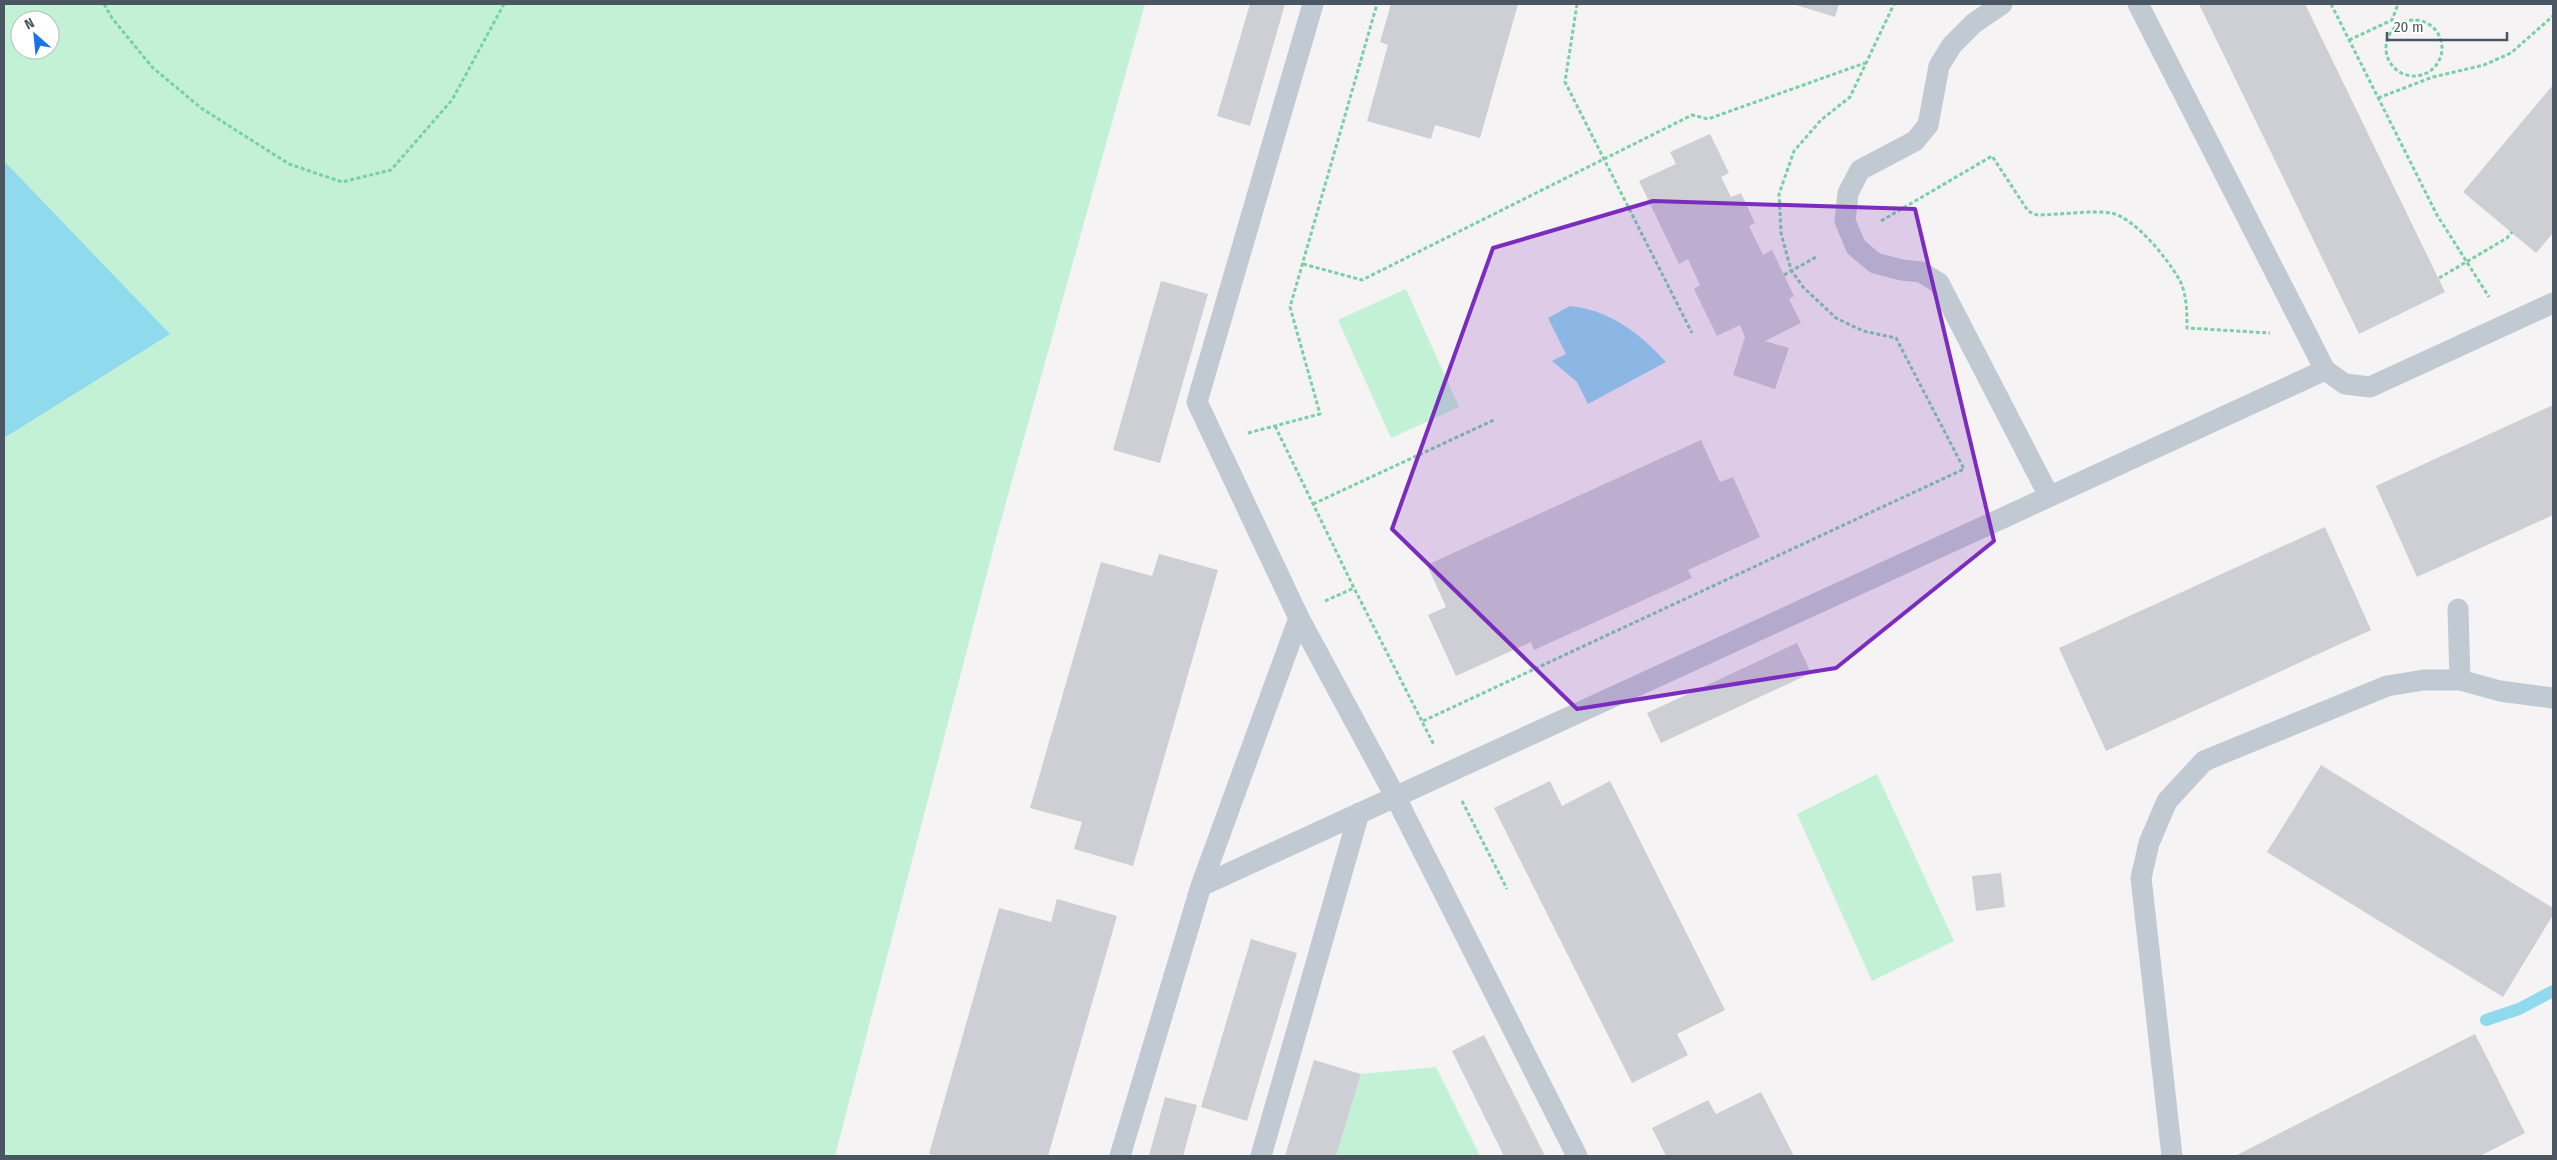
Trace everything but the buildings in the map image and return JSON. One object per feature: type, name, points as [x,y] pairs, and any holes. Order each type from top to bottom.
[{"type":"lane","points":[[1313,4],[1197,402],[1299,618],[1395,796],[1577,1156]]},
{"type":"lane","points":[[2002,4],[1974,23],[1952,45],[1938,66],[1928,125],[1915,141],[1860,170],[1848,193],[1845,221],[1856,247],[1875,263],[1902,270],[1921,272],[1939,283],[2049,496]]},
{"type":"lane","points":[[2138,4],[2325,370],[2345,384],[2370,387],[2553,303]]},
{"type":"lane","points":[[1201,886],[2325,370]]},
{"type":"lane","points":[[2458,609],[2460,680]]},
{"type":"lane","points":[[1120,1156],[1201,886],[1299,618]]},
{"type":"lane","points":[[2172,1156],[2141,878],[2149,843],[2167,801],[2204,761],[2386,686],[2424,680],[2460,680],[2500,691],[2553,698]]},
{"type":"lane","points":[[1261,1156],[1359,813]]},
{"type":"path","points":[[104,4],[112,18],[152,67],[201,108],[289,164],[342,182],[391,170],[452,100],[504,4]]},
{"type":"path","points":[[1248,433],[1320,414],[1290,307],[1377,4]]},
{"type":"path","points":[[1577,4],[1565,82],[1605,157],[1692,333]]},
{"type":"path","points":[[1423,721],[1964,469],[1896,338],[1863,331],[1836,318],[1803,287],[1791,270],[1781,233],[1779,194],[1794,151],[1821,120],[1850,97],[1894,4]]},
{"type":"path","points":[[2331,4],[2437,215],[2492,302]]},
{"type":"path","points":[[2349,40],[2392,20],[2398,4]]},
{"type":"path","points":[[2378,98],[2433,76],[2484,65],[2510,53],[2553,16]]},
{"type":"path","points":[[2418,19],[2435,28],[2440,36],[2442,50],[2438,64],[2432,70],[2414,76],[2397,70],[2391,64],[2386,56],[2388,37],[2400,24],[2418,19]]},
{"type":"path","points":[[2392,20],[2400,24]]},
{"type":"path","points":[[1303,264],[1362,280],[1692,114],[1708,119],[1866,63]]},
{"type":"path","points":[[2432,70],[2433,76]]},
{"type":"path","points":[[1876,224],[1992,156],[2028,211],[2037,216],[2110,213],[2128,220],[2140,229],[2180,280],[2186,307],[2187,328],[2271,333]]},
{"type":"path","points":[[2439,278],[2507,238],[2512,232]]},
{"type":"path","points":[[1784,274],[1816,257]]},
{"type":"path","points":[[1313,504],[1494,420]]},
{"type":"path","points":[[1275,426],[1354,588],[1438,752]]},
{"type":"path","points":[[1322,602],[1354,588]]},
{"type":"path","points":[[1461,798],[1507,889]]},
{"type":"highlighted area","points":[[1653,201],[1915,209],[1994,541],[1836,668],[1577,709],[1392,529],[1493,248]]},
{"type":"green space","points":[[4,4],[1145,4],[998,531],[835,1156],[4,1156]]},
{"type":"green space","points":[[1406,289],[1459,407],[1391,438],[1338,320]]},
{"type":"green space","points":[[1877,774],[1954,941],[1872,981],[1797,814]]},
{"type":"green space","points":[[1436,1067],[1480,1156],[1336,1156],[1361,1074]]},
{"type":"water","points":[[4,161],[170,334],[4,438]]},
{"type":"water","points":[[1570,306],[1598,312],[1623,325],[1646,342],[1666,362],[1588,404],[1577,382],[1552,361],[1566,354],[1548,318]]},
{"type":"waterway","points":[[2486,1020],[2519,1009],[2553,991]]}]
